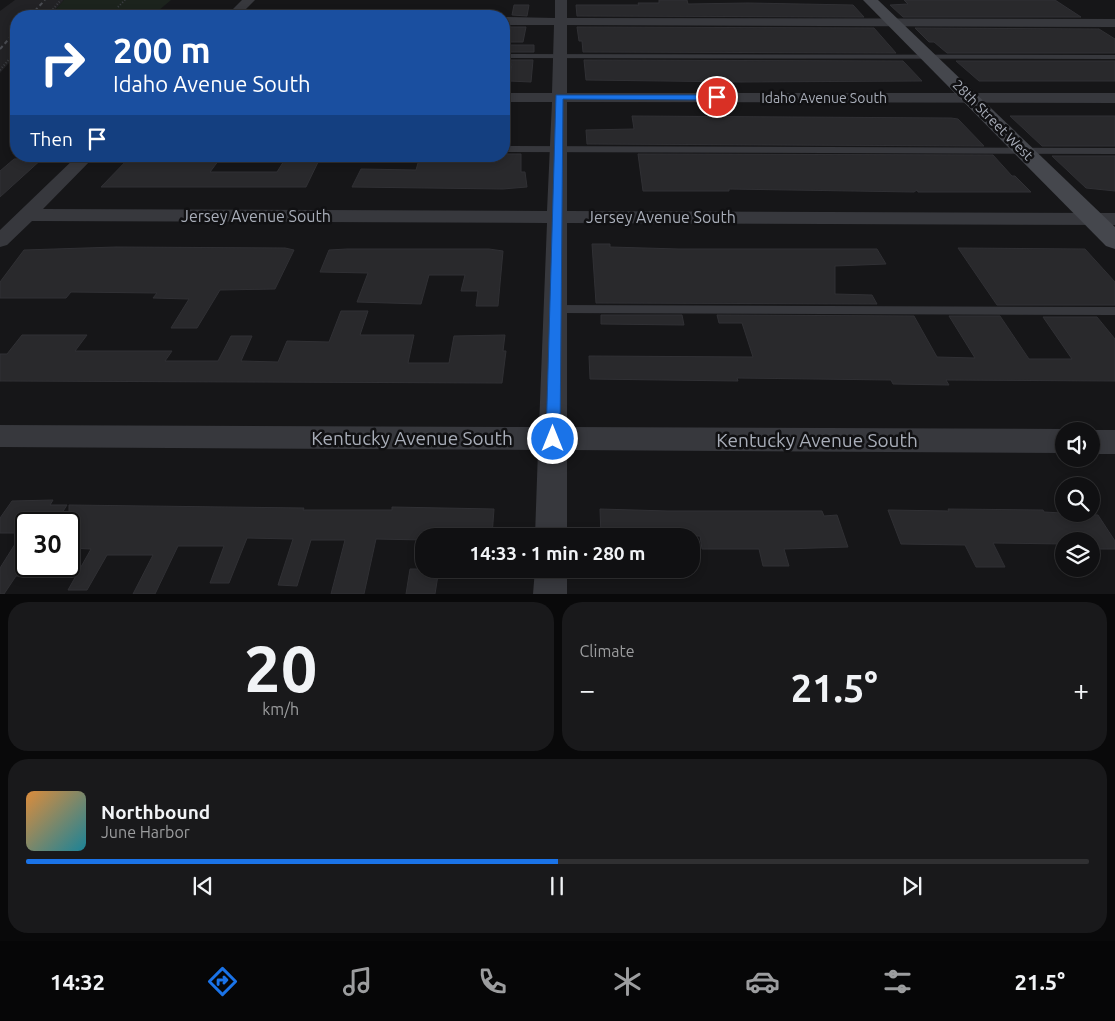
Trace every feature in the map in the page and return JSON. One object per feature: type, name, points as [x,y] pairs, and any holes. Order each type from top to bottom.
[{"type":"street","points":[[238,10],[249,0]]},
{"type":"street","points":[[551,528],[561,0]]},
{"type":"street","name":"28th Street West","points":[[870,0],[1115,241]]},
{"type":"street","points":[[510,21],[1115,23]]},
{"type":"street","name":"Idaho Avenue South","points":[[510,97],[1115,98]]},
{"type":"street","points":[[0,241],[81,162]]},
{"type":"street","name":"Jersey Avenue South","points":[[27,215],[1115,219]]},
{"type":"street","name":"Kentucky Avenue South","points":[[0,436],[1055,442]]},
{"type":"street","points":[[1100,442],[1115,442]]},
{"type":"street","points":[[550,578],[550,594]]},
{"type":"lane","points":[[510,56],[1115,57]]},
{"type":"lane","points":[[510,149],[1115,151]]},
{"type":"lane","points":[[555,309],[1115,311]]},
{"type":"path","points":[[52,10],[61,0]]},
{"type":"path","points":[[118,7],[125,0]]},
{"type":"path","points":[[0,70],[10,58]]},
{"type":"shaded area","points":[[15,0],[64,0],[55,10],[10,10],[10,62],[0,73],[0,11]]},
{"type":"shaded area","points":[[64,0],[171,0],[159,10],[55,10]]},
{"type":"building","points":[[659,0],[687,0],[688,4],[853,5],[864,17],[577,16],[576,5],[639,5],[638,3],[659,3]]},
{"type":"building","points":[[904,0],[1055,0],[1081,17],[903,17],[890,5],[908,4]]},
{"type":"building","points":[[514,5],[529,5],[527,16],[512,15]]},
{"type":"building","points":[[510,27],[526,27],[523,42],[510,42]]},
{"type":"building","points":[[577,27],[874,28],[896,53],[583,52],[582,41],[579,41]]},
{"type":"building","points":[[915,28],[1099,29],[1115,39],[1115,53],[947,53],[934,42],[929,42]]},
{"type":"building","points":[[510,45],[534,45],[534,52],[510,52]]},
{"type":"building","points":[[510,60],[533,60],[531,82],[510,81],[512,64],[510,64]]},
{"type":"building","points":[[584,60],[903,61],[922,81],[741,82],[586,80]]},
{"type":"building","points":[[956,61],[1115,61],[1115,81],[979,81]]},
{"type":"building","points":[[632,116],[951,118],[958,119],[984,146],[587,144],[586,130],[634,129]]},
{"type":"building","points":[[1010,116],[1115,116],[1115,146],[1042,146]]},
{"type":"building","points":[[510,154],[521,154],[521,172],[525,172],[527,187],[503,189],[352,187],[361,169],[416,170],[418,162],[510,162]]},
{"type":"building","points":[[638,154],[993,155],[1012,176],[1015,176],[1031,192],[729,189],[729,191],[643,191]]},
{"type":"building","points":[[1052,156],[1115,156],[1115,191],[1086,188]]},
{"type":"building","points":[[10,162],[39,162],[0,197],[0,171]]},
{"type":"building","points":[[125,162],[218,162],[210,172],[277,172],[283,162],[318,162],[306,187],[101,187]]},
{"type":"building","points":[[592,244],[610,244],[610,247],[679,249],[877,249],[886,264],[835,266],[835,294],[872,295],[877,304],[596,303]]},
{"type":"building","points":[[116,247],[285,248],[294,250],[275,289],[220,290],[197,328],[171,328],[189,299],[153,298],[157,293],[71,292],[66,298],[0,298],[0,282],[24,250]]},
{"type":"building","points":[[958,248],[1085,249],[1115,282],[1115,305],[997,305]]},
{"type":"building","points":[[489,249],[503,251],[498,306],[476,306],[478,291],[461,291],[465,275],[429,275],[421,304],[357,302],[368,273],[320,272],[329,250]]},
{"type":"building","points":[[341,311],[368,311],[360,335],[414,335],[408,363],[449,363],[454,336],[505,335],[503,351],[506,351],[502,383],[0,381],[0,354],[7,354],[22,335],[87,335],[75,351],[172,351],[165,361],[218,361],[231,336],[252,336],[241,361],[278,362],[287,341],[329,342]]},
{"type":"building","points":[[601,315],[682,315],[684,325],[601,324]]},
{"type":"building","points":[[717,315],[914,316],[937,357],[975,358],[949,316],[1000,316],[1029,359],[1072,359],[1043,317],[1097,317],[1115,339],[1115,381],[946,380],[949,385],[893,384],[891,380],[737,378],[738,381],[590,379],[589,356],[753,357],[742,323],[719,323]]},
{"type":"building","points":[[53,500],[50,505],[67,505],[63,512],[15,512],[15,533],[0,533],[0,518],[12,501]]},
{"type":"building","points":[[69,505],[304,508],[303,510],[392,510],[392,507],[494,509],[493,528],[415,528],[415,540],[376,539],[364,594],[331,594],[345,540],[311,540],[297,586],[278,585],[293,539],[247,538],[229,583],[210,583],[224,546],[178,546],[155,594],[133,594],[153,555],[107,555],[87,590],[68,590],[75,577],[80,577],[80,569],[91,549],[80,548],[80,512],[69,512]]},
{"type":"building","points":[[600,509],[822,511],[824,516],[837,515],[848,547],[784,549],[789,566],[763,566],[759,549],[702,549],[700,528],[601,528]]},
{"type":"building","points":[[948,509],[1043,510],[1044,512],[1055,513],[1055,522],[1100,522],[1100,518],[1115,541],[1115,549],[1100,549],[1100,532],[1055,532],[1055,544],[993,543],[1005,567],[976,567],[965,545],[901,544],[888,510],[949,511]]},
{"type":"building","points":[[15,544],[15,577],[4,594],[0,594],[0,568]]},
{"type":"building","points":[[410,569],[415,569],[415,578],[438,578],[435,594],[406,594]]},
{"type":"railway","points":[[36,10],[45,0]]},
{"type":"railway","points":[[0,49],[10,38]]},
{"type":"route","points":[[553,439],[559,97],[717,97]]}]
